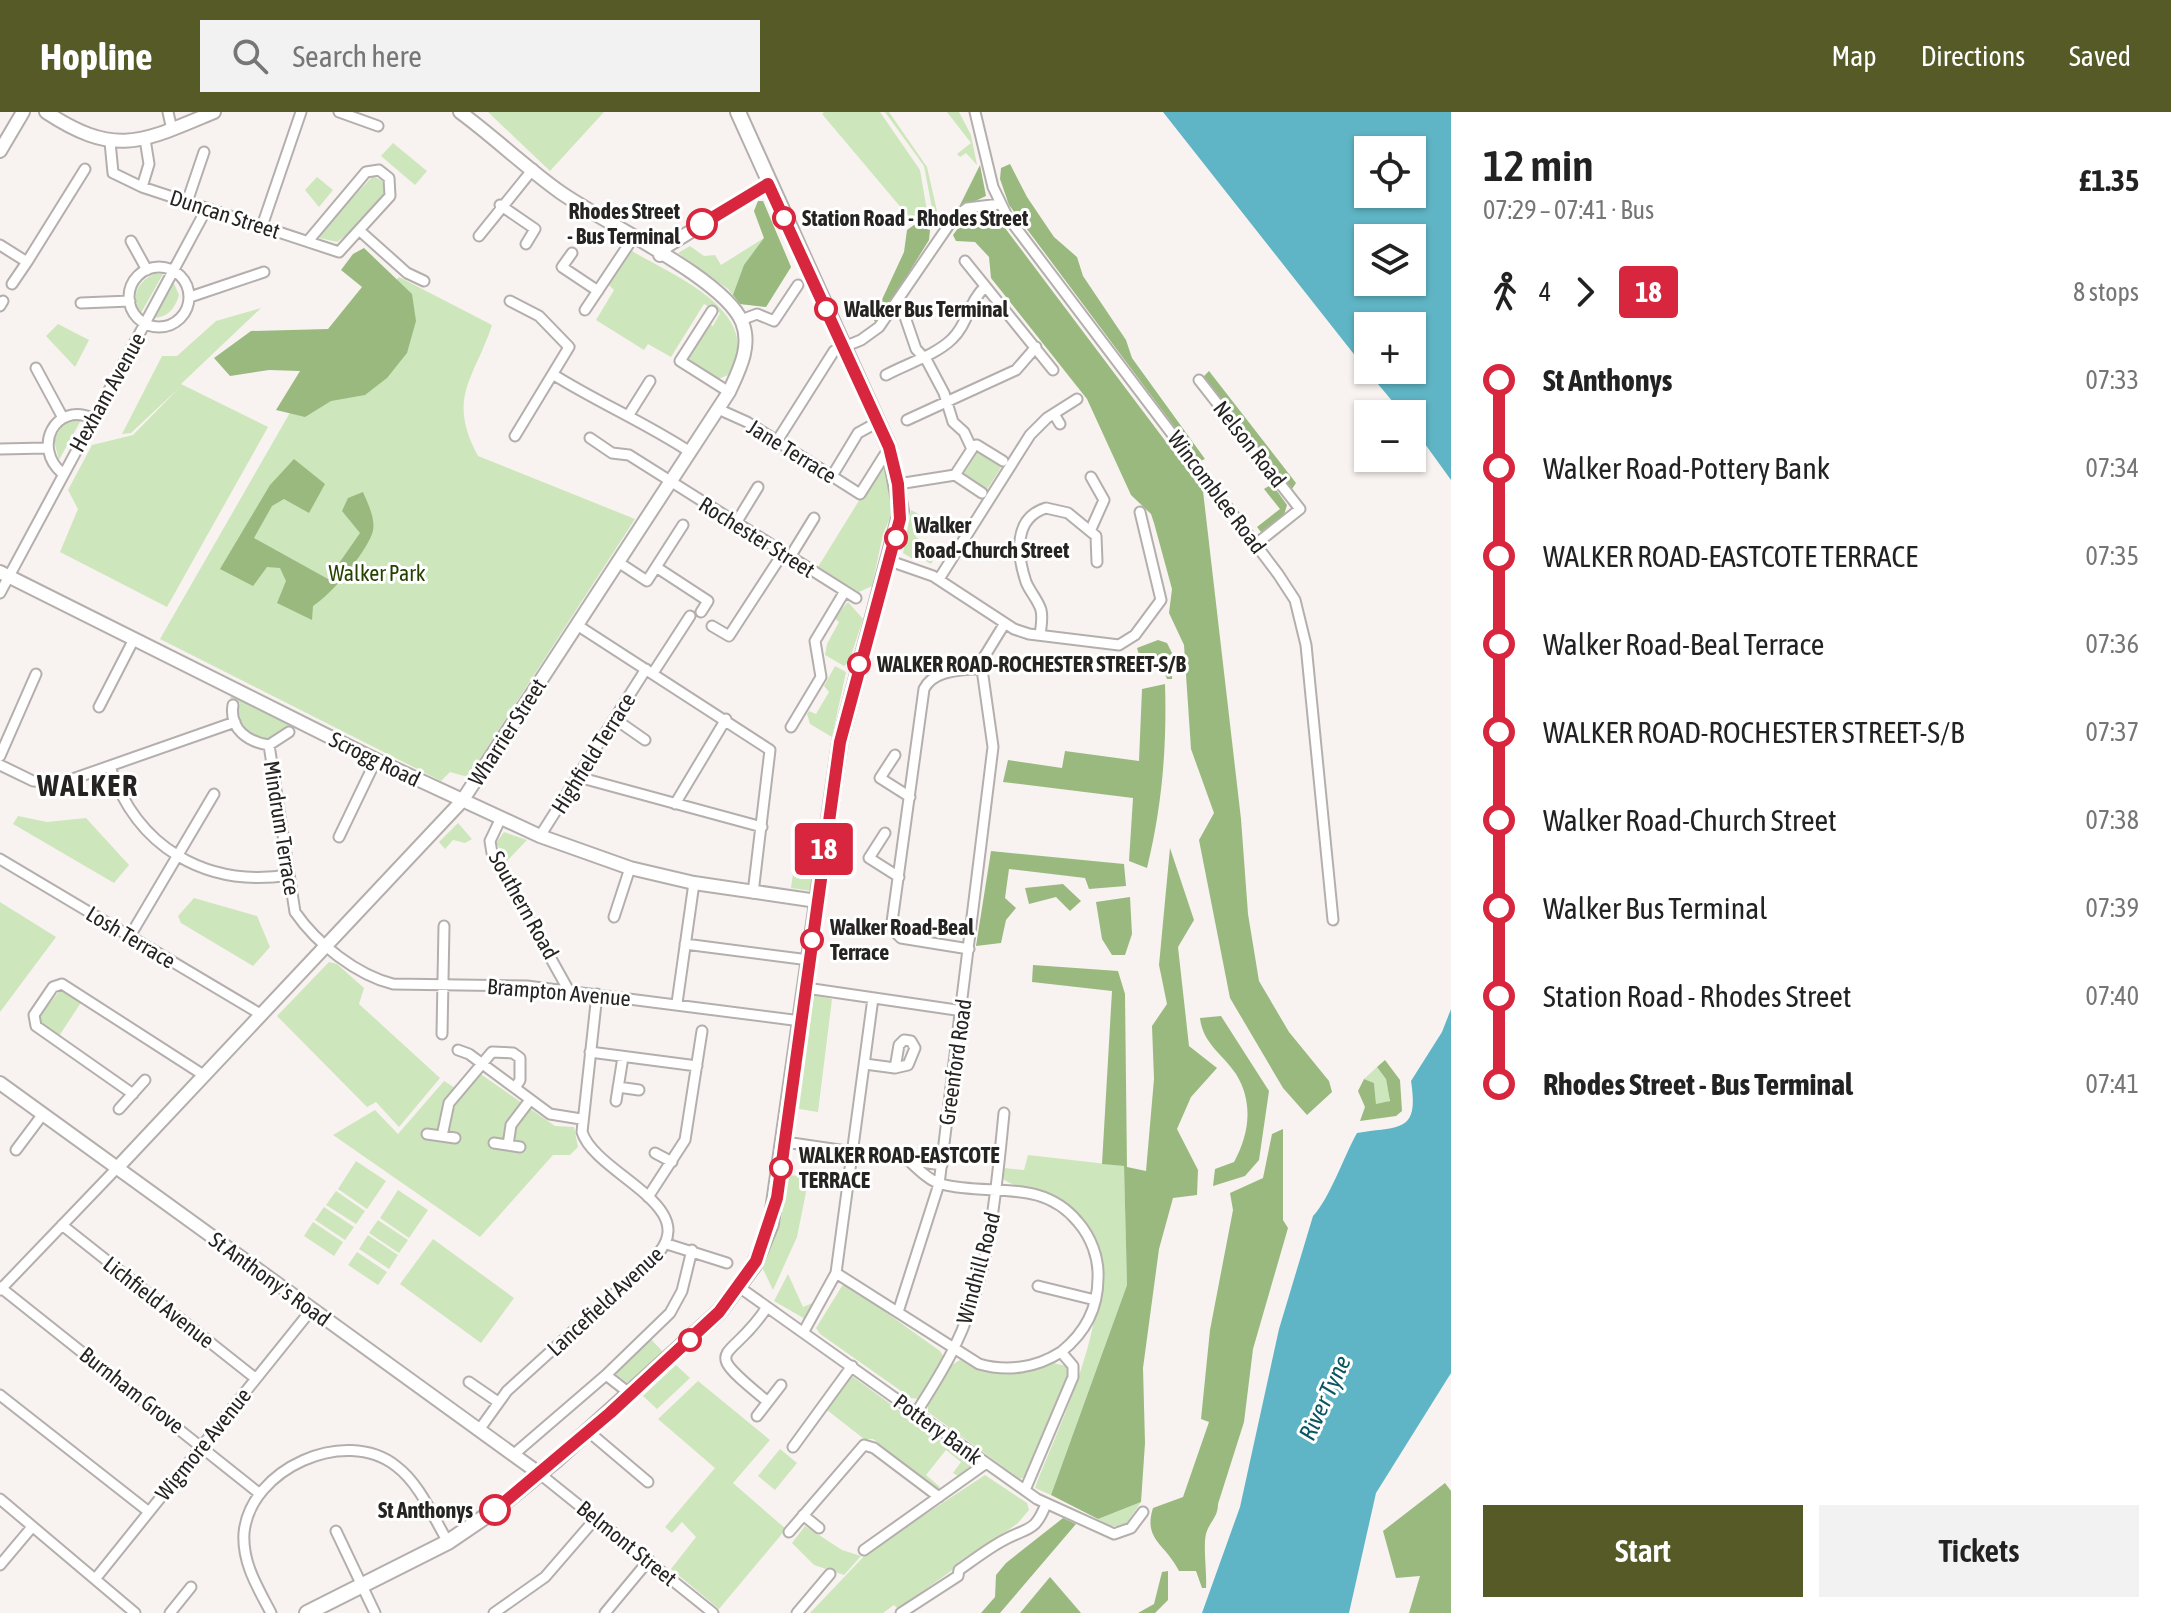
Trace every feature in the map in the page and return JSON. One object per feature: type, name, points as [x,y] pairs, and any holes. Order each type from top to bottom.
[{"type":"main road","points":[[307,1613],[448,1542],[540,1474],[694,1337],[739,1287],[756,1261],[771,1224],[844,721],[900,519],[898,484],[889,447],[738,112]]},
{"type":"street","points":[[0,151],[23,112]]},
{"type":"street","points":[[46,112],[89,137],[110,142],[145,139],[214,112]]},
{"type":"street","points":[[168,112],[172,130]]},
{"type":"street","points":[[262,226],[301,112]]},
{"type":"street","points":[[339,112],[378,126]]},
{"type":"street","points":[[460,112],[558,191],[717,291],[741,320],[757,314],[774,321],[798,285]]},
{"type":"street","points":[[470,112],[498,140]]},
{"type":"street","name":"Wincomblee Road","points":[[975,112],[1000,204],[1290,591],[1301,619],[1333,920]]},
{"type":"street","name":"Duncan Street","points":[[142,187],[149,164],[145,139]]},
{"type":"street","name":"Duncan Street","points":[[110,142],[113,173],[142,187],[339,252],[390,196],[390,182],[379,170],[370,170],[308,241]]},
{"type":"street","points":[[187,202],[204,152]]},
{"type":"street","points":[[12,284],[85,169]]},
{"type":"street","points":[[479,236],[500,205],[533,169]]},
{"type":"street","points":[[660,255],[667,246],[768,184]]},
{"type":"street","points":[[777,441],[831,354],[875,331],[957,215],[976,206],[1000,204]]},
{"type":"street","points":[[500,205],[535,229],[526,244]]},
{"type":"street","name":"Hexham Avenue","points":[[0,593],[4,574],[207,208]]},
{"type":"street","points":[[360,231],[407,273],[424,281]]},
{"type":"street","points":[[585,310],[633,238]]},
{"type":"street","points":[[131,241],[147,270]]},
{"type":"street","points":[[0,245],[27,262]]},
{"type":"street","points":[[572,253],[562,267],[598,291]]},
{"type":"street","points":[[965,261],[1053,370]]},
{"type":"street","points":[[147,270],[173,271],[182,277],[190,297],[183,317],[175,323],[154,327],[144,323],[132,310],[133,283],[147,270]]},
{"type":"street","points":[[190,297],[264,272]]},
{"type":"street","points":[[886,375],[954,337],[973,308],[974,298],[985,287]]},
{"type":"street","points":[[81,303],[130,301]]},
{"type":"street","points":[[510,301],[539,316],[569,347],[515,436]]},
{"type":"street","points":[[894,308],[904,314],[911,339],[922,355],[953,422],[964,432],[972,448]]},
{"type":"street","points":[[712,311],[680,361],[729,392]]},
{"type":"street","name":"Wharrier Street","points":[[117,1168],[462,801],[729,392],[745,347],[741,320]]},
{"type":"street","points":[[907,420],[1016,370],[1036,347]]},
{"type":"street","points":[[36,368],[63,418]]},
{"type":"street","points":[[554,375],[615,412],[644,422],[690,452]]},
{"type":"street","name":"Nelson Road","points":[[1199,380],[1300,509],[1256,544]]},
{"type":"street","points":[[628,416],[650,381]]},
{"type":"street","points":[[939,579],[1030,435],[1077,399]]},
{"type":"street","name":"Jane Terrace","points":[[718,409],[777,441],[860,494],[889,447]]},
{"type":"street","points":[[62,473],[53,465],[46,448],[52,431],[63,418],[74,414],[92,418]]},
{"type":"street","points":[[1054,414],[1060,424]]},
{"type":"street","points":[[832,476],[858,433],[878,422]]},
{"type":"street","name":"Rochester Street","points":[[590,438],[612,453],[629,455],[856,598]]},
{"type":"street","points":[[955,475],[977,445],[1003,461]]},
{"type":"street","points":[[0,449],[46,448]]},
{"type":"street","points":[[898,484],[955,475],[982,493]]},
{"type":"street","points":[[1091,477],[1104,500],[1102,512],[1091,529]]},
{"type":"street","points":[[736,523],[758,487]]},
{"type":"street","points":[[1040,635],[1042,615],[1026,580],[1016,542],[1024,522],[1046,508],[1059,509],[1091,529],[1098,541],[1097,562]]},
{"type":"street","points":[[890,561],[939,579],[1021,632],[1119,645],[1135,635],[1155,612],[1160,595],[1140,512]]},
{"type":"street","points":[[712,626],[729,636],[814,518]]},
{"type":"street","points":[[618,562],[647,581],[683,525]]},
{"type":"street","points":[[656,567],[708,601],[701,612]]},
{"type":"street","name":"Scrogg Road","points":[[4,574],[500,820],[630,868],[694,883],[817,901]]},
{"type":"street","points":[[791,727],[821,670],[814,645],[845,591]]},
{"type":"street","name":"Highfield Terrace","points":[[540,836],[615,719],[690,616]]},
{"type":"street","points":[[969,949],[901,938],[895,934],[892,922],[927,684],[939,674],[981,668],[983,656],[1005,623]]},
{"type":"street","points":[[577,625],[770,750],[753,893]]},
{"type":"street","points":[[99,707],[134,639]]},
{"type":"street","name":"Greenford Road","points":[[898,1312],[939,1184],[963,1011],[993,747],[981,668]]},
{"type":"street","points":[[0,756],[36,674]]},
{"type":"street","points":[[233,705],[235,722],[246,738],[269,745],[289,732]]},
{"type":"street","points":[[615,719],[645,740]]},
{"type":"street","points":[[675,804],[726,719]]},
{"type":"street","points":[[0,765],[20,777],[45,783],[64,782],[235,722]]},
{"type":"street","name":"Mindrum Terrace","points":[[269,745],[295,912],[329,945]]},
{"type":"street","points":[[895,755],[880,778],[910,797]]},
{"type":"street","points":[[339,837],[376,760]]},
{"type":"street","points":[[110,767],[137,823],[179,854],[215,873],[239,878],[289,875]]},
{"type":"street","points":[[578,777],[762,827]]},
{"type":"street","points":[[130,936],[214,794]]},
{"type":"street","name":"Southern Road","points":[[500,820],[490,841],[492,853],[564,976],[569,991]]},
{"type":"street","points":[[885,833],[869,858],[899,877]]},
{"type":"street","name":"Losh Terrace","points":[[0,859],[262,1015]]},
{"type":"street","points":[[614,917],[630,868]]},
{"type":"street","points":[[677,1003],[694,883]]},
{"type":"street","points":[[442,1034],[444,926]]},
{"type":"street","points":[[685,944],[809,960]]},
{"type":"street","name":"Brampton Avenue","points":[[329,945],[355,969],[373,979],[393,984],[513,985],[677,1003],[801,1021]]},
{"type":"street","points":[[133,1094],[36,1026],[34,1015],[53,987],[62,984],[205,1076]]},
{"type":"street","points":[[806,988],[963,1011]]},
{"type":"street","points":[[458,1050],[482,1063],[554,1116],[581,1119],[597,994]]},
{"type":"street","points":[[804,1331],[836,1273],[873,998]]},
{"type":"street","points":[[648,1197],[687,1134],[702,1031]]},
{"type":"street","points":[[442,1136],[449,1103],[495,1051],[519,1056],[522,1065],[515,1088]]},
{"type":"street","points":[[590,1052],[697,1066]]},
{"type":"street","points":[[616,1101],[623,1057]]},
{"type":"street","points":[[865,1064],[895,1068]]},
{"type":"street","points":[[119,1109],[145,1080]]},
{"type":"street","name":"St Anthony's Road","points":[[0,1083],[540,1474]]},
{"type":"street","points":[[618,1087],[639,1090]]},
{"type":"street","points":[[508,1145],[511,1125],[530,1100]]},
{"type":"street","name":"Windhill Road","points":[[916,1413],[953,1350],[983,1266],[1004,1113]]},
{"type":"street","points":[[16,1150],[43,1114]]},
{"type":"street","name":"Lancefield Avenue","points":[[479,1430],[498,1402],[667,1244],[670,1232],[667,1217],[648,1197],[591,1150],[582,1132],[581,1119]]},
{"type":"street","points":[[427,1134],[455,1138]]},
{"type":"street","points":[[785,1142],[942,1165]]},
{"type":"street","points":[[494,1143],[520,1147]]},
{"type":"street","points":[[655,1153],[672,1162]]},
{"type":"street","points":[[836,1273],[979,1364],[1003,1369],[1032,1365],[1061,1352],[1083,1330],[1095,1300],[1096,1256],[1087,1234],[1073,1215],[1043,1196],[996,1188],[939,1184],[907,1159]]},
{"type":"street","points":[[1,1288],[117,1168]]},
{"type":"street","name":"Lichfield Avenue","points":[[62,1225],[255,1378]]},
{"type":"street","points":[[667,1244],[727,1263]]},
{"type":"street","points":[[513,1455],[606,1375],[674,1308],[692,1250]]},
{"type":"street","points":[[1038,1286],[1095,1300]]},
{"type":"street","name":"Pottery Bank","points":[[739,1287],[985,1464],[1046,1504],[1114,1534],[1131,1528],[1143,1512]]},
{"type":"street","name":"Burnham Grove","points":[[1,1288],[260,1494]]},
{"type":"street","points":[[767,1307],[729,1349],[725,1360],[727,1369],[768,1402]]},
{"type":"street","name":"Wigmore Avenue","points":[[96,1578],[312,1309]]},
{"type":"street","points":[[1025,1490],[1073,1377],[1073,1366],[1061,1352]]},
{"type":"street","points":[[793,1447],[852,1366]]},
{"type":"street","points":[[606,1375],[624,1389]]},
{"type":"street","points":[[469,1382],[498,1402]]},
{"type":"street","points":[[757,1416],[781,1385]]},
{"type":"street","points":[[0,1395],[149,1512]]},
{"type":"street","points":[[589,1432],[648,1482]]},
{"type":"street","points":[[789,1532],[860,1447],[867,1445],[939,1497]]},
{"type":"street","points":[[271,1613],[248,1565],[244,1548],[247,1521],[260,1494],[281,1474],[308,1459],[344,1451],[374,1454],[396,1466],[409,1479],[448,1542]]},
{"type":"street","points":[[864,1550],[985,1464]]},
{"type":"street","name":"Belmont Street","points":[[540,1474],[713,1613]]},
{"type":"street","points":[[0,1499],[135,1613]]},
{"type":"street","points":[[901,1613],[924,1601],[958,1576],[959,1570],[1005,1539],[1032,1528],[1046,1504]]},
{"type":"street","points":[[803,1515],[819,1528]]},
{"type":"street","points":[[494,1613],[545,1577],[596,1518]]},
{"type":"street","points":[[0,1565],[32,1527]]},
{"type":"street","points":[[336,1531],[375,1613]]},
{"type":"street","points":[[605,1613],[649,1560]]},
{"type":"street","points":[[797,1613],[830,1574]]},
{"type":"street","points":[[170,1613],[191,1587]]},
{"type":"green space","points":[[488,112],[604,112],[550,171]]},
{"type":"green space","points":[[880,112],[920,170],[930,228],[914,223],[822,114]]},
{"type":"green space","points":[[885,112],[889,112],[927,167],[940,224],[936,229],[924,166]]},
{"type":"green space","points":[[947,112],[959,112],[971,135],[977,165],[966,153],[960,157],[957,154],[971,143]]},
{"type":"green space","points":[[393,143],[427,171],[415,185],[381,156]]},
{"type":"green space","points":[[1010,164],[1027,197],[1054,237],[1077,257],[1083,276],[1126,340],[1132,358],[1205,459],[1200,461],[1009,205],[1000,179],[1001,168]]},
{"type":"green space","points":[[980,165],[986,196],[958,209]]},
{"type":"green space","points":[[373,176],[384,182],[385,192],[354,229],[337,242],[320,238],[318,234]]},
{"type":"green space","points":[[317,177],[333,190],[319,207],[305,190]]},
{"type":"green space","points":[[758,201],[763,201],[791,267],[766,307],[740,304],[728,289],[678,253],[690,246],[704,256],[715,255],[721,265],[764,238],[754,211]]},
{"type":"green space","points":[[758,201],[763,201],[791,267],[766,307],[740,304],[733,295],[744,265],[764,238],[754,211]]},
{"type":"green space","points":[[988,216],[999,220],[1203,491],[1241,819],[1248,914],[1259,981],[1289,1032],[1329,1081],[1332,1092],[1307,1115],[1283,1088],[1230,998],[1199,840],[1214,813],[1191,749],[1184,645],[1169,613],[1172,589],[1151,514],[1131,495],[1087,399],[991,278],[989,257],[975,242],[956,241],[953,235],[961,224]]},
{"type":"green space","points":[[914,225],[930,230],[929,240],[877,324],[873,319],[904,252],[907,230]]},
{"type":"green space","points":[[364,248],[412,294],[416,321],[407,353],[387,378],[365,395],[331,401],[305,417],[276,410],[300,371],[269,370],[230,376],[214,358],[251,331],[328,329],[362,287],[341,270],[353,254]]},
{"type":"green space","points":[[632,251],[698,289],[726,315],[735,330],[738,346],[728,375],[716,380],[688,358],[708,324],[713,326],[720,313],[704,304],[671,357],[648,344],[644,350],[596,320],[614,290],[609,285]]},
{"type":"green space","points":[[154,274],[163,274],[141,313],[136,301],[137,290],[143,281]]},
{"type":"green space","name":"Walker Park","points":[[399,277],[492,325],[464,403],[464,418],[478,456],[635,519],[468,777],[450,772],[441,781],[160,639],[326,350]]},
{"type":"green space","points":[[173,281],[179,295],[175,304],[170,312],[152,318]]},
{"type":"green space","points":[[261,308],[181,384],[268,427],[167,607],[60,552],[78,509],[68,490],[92,445],[133,435],[179,388],[131,433],[122,434],[162,356],[177,356],[216,321]]},
{"type":"green space","points":[[58,324],[89,340],[75,367],[46,336]]},
{"type":"green space","points":[[1209,371],[1296,483],[1292,489],[1202,378]]},
{"type":"green space","points":[[71,420],[81,420],[59,460],[54,441],[62,425]]},
{"type":"green space","points":[[979,450],[1002,466],[986,491],[963,475]]},
{"type":"green space","points":[[294,459],[325,484],[309,513],[284,499],[272,506],[254,538],[328,579],[360,533],[342,511],[348,498],[363,492],[373,524],[368,543],[355,563],[313,606],[312,620],[277,603],[286,581],[280,568],[267,567],[253,586],[220,569],[270,485]]},
{"type":"green space","points":[[884,460],[892,513],[883,534],[872,586],[859,592],[818,567]]},
{"type":"green space","points":[[1272,484],[1287,505],[1284,515],[1261,532],[1257,527],[1280,509],[1264,489]]},
{"type":"green space","points":[[911,510],[924,517],[916,537],[938,551],[931,564],[917,556],[916,561],[903,553]]},
{"type":"green space","points":[[848,602],[863,619],[849,662],[844,666],[825,655],[827,644],[839,622],[834,618]]},
{"type":"green space","points":[[1158,640],[1167,643],[1172,653],[1172,679],[1167,679],[1159,658],[1142,665],[1137,648]]},
{"type":"green space","points":[[835,666],[846,672],[832,737],[810,724],[807,714],[809,711],[816,714],[829,692],[824,686]]},
{"type":"green space","points":[[1165,684],[1162,777],[1147,868],[1129,861],[1133,798],[1003,782],[1008,760],[1062,768],[1065,751],[1139,761],[1142,689]]},
{"type":"green space","points":[[232,694],[291,722],[278,736],[255,737],[236,718],[240,703],[230,698]]},
{"type":"green space","points":[[18,816],[47,822],[86,818],[129,865],[114,883],[13,824]]},
{"type":"green space","points":[[458,823],[472,839],[465,843],[453,840],[445,849],[439,842]]},
{"type":"green space","points":[[800,824],[818,827],[811,891],[791,888]]},
{"type":"green space","points":[[504,832],[527,840],[507,861],[496,843]]},
{"type":"green space","points":[[1170,848],[1194,920],[1178,947],[1189,1046],[1217,1068],[1191,1097],[1177,1129],[1198,1170],[1197,1195],[1173,1198],[1159,1249],[1143,1368],[1145,1443],[1141,1502],[1098,1519],[1051,1495],[1127,1285],[1124,1166],[1102,1164],[1112,991],[1032,982],[1033,965],[1118,971],[1125,994],[1127,1167],[1146,1171],[1154,1079],[1152,1026],[1167,1004],[1159,965]]},
{"type":"green space","points":[[991,851],[1124,864],[1126,886],[1089,889],[1085,878],[1009,869],[1005,898],[1016,908],[1006,920],[1001,943],[976,946]]},
{"type":"green space","points":[[1063,884],[1081,901],[1070,911],[1056,897],[1029,904],[1025,888]]},
{"type":"green space","points":[[1130,897],[1132,934],[1125,955],[1112,955],[1102,939],[1096,902]]},
{"type":"green space","points":[[194,898],[257,916],[270,947],[253,966],[181,923],[178,916]]},
{"type":"green space","points":[[0,902],[56,937],[0,1012]]},
{"type":"green space","points":[[329,962],[337,964],[364,988],[359,1004],[440,1078],[399,1127],[376,1102],[367,1107],[277,1016]]},
{"type":"green space","points":[[62,988],[82,1001],[59,1036],[39,1023],[40,1015]]},
{"type":"green space","points":[[814,995],[832,999],[818,1112],[799,1109]]},
{"type":"green space","points":[[1221,1016],[1269,1091],[1259,1160],[1245,1176],[1213,1186],[1215,1169],[1234,1162],[1243,1141],[1247,1119],[1242,1085],[1209,1042],[1202,1027],[1200,1018]]},
{"type":"green space","points":[[1385,1060],[1400,1080],[1402,1111],[1396,1116],[1360,1121],[1365,1107],[1358,1091],[1364,1079],[1374,1083],[1376,1104],[1390,1101],[1386,1079],[1377,1067]]},
{"type":"green space","points":[[1377,1067],[1386,1079],[1390,1099],[1386,1105],[1376,1104],[1374,1083],[1364,1079]]},
{"type":"green space","points":[[479,1073],[555,1126],[574,1127],[578,1147],[570,1155],[553,1155],[480,1237],[333,1135],[375,1110],[398,1134],[444,1081],[463,1093]]},
{"type":"green space","points":[[1283,1129],[1283,1220],[1288,1228],[1253,1349],[1244,1422],[1217,1513],[1206,1534],[1206,1588],[1202,1588],[1196,1571],[1179,1571],[1153,1535],[1151,1519],[1153,1508],[1183,1497],[1209,1422],[1201,1419],[1210,1330],[1233,1210],[1230,1193],[1263,1178],[1272,1134]]},
{"type":"green space","points":[[1028,1155],[1124,1166],[1127,1285],[1051,1495],[1035,1488],[1088,1347],[1096,1308],[1098,1271],[1091,1238],[1074,1211],[1055,1197],[1003,1179],[1004,1168],[1024,1170]]},
{"type":"green space","points":[[356,1161],[386,1181],[367,1209],[338,1189]]},
{"type":"green space","points":[[789,1175],[809,1177],[797,1237],[773,1290],[762,1267],[780,1224]]},
{"type":"green space","points":[[398,1190],[428,1210],[409,1238],[380,1218]]},
{"type":"green space","points":[[336,1191],[365,1211],[356,1224],[326,1205]]},
{"type":"green space","points":[[324,1207],[354,1227],[345,1240],[315,1220]]},
{"type":"green space","points":[[378,1220],[408,1240],[399,1253],[369,1233]]},
{"type":"green space","points":[[313,1222],[343,1242],[334,1256],[304,1236]]},
{"type":"green space","points":[[368,1235],[398,1255],[389,1269],[359,1249]]},
{"type":"green space","points":[[433,1239],[514,1298],[481,1343],[400,1284]]},
{"type":"green space","points":[[357,1252],[387,1272],[378,1285],[348,1265]]},
{"type":"green space","points":[[788,1274],[803,1307],[815,1302],[805,1319],[774,1301]]},
{"type":"green space","points":[[846,1284],[940,1351],[944,1357],[920,1399],[911,1398],[820,1334],[816,1328]]},
{"type":"green space","points":[[650,1338],[663,1352],[629,1384],[613,1372]]},
{"type":"green space","points":[[960,1360],[1008,1374],[1053,1363],[1067,1366],[1068,1380],[1028,1475],[1020,1479],[928,1412],[928,1406],[950,1366]]},
{"type":"green space","points":[[676,1365],[690,1378],[657,1409],[643,1396]]},
{"type":"green space","points":[[852,1376],[971,1463],[971,1468],[958,1476],[953,1473],[961,1462],[946,1450],[926,1475],[940,1487],[938,1490],[873,1439],[864,1439],[827,1410]]},
{"type":"green space","points":[[698,1381],[770,1440],[733,1483],[786,1529],[719,1609],[671,1569],[696,1537],[682,1522],[672,1533],[665,1527],[715,1468],[658,1419]]},
{"type":"green space","points":[[780,1449],[797,1463],[775,1490],[758,1476]]},
{"type":"green space","points":[[985,1475],[1027,1503],[1029,1510],[1018,1523],[898,1609],[894,1605],[883,1613],[810,1613],[868,1552]]},
{"type":"green space","points":[[1445,1483],[1451,1491],[1451,1613],[1409,1613],[1420,1576],[1396,1578],[1383,1531]]},
{"type":"green space","points":[[1141,1502],[1125,1526],[1107,1526],[1098,1519]]},
{"type":"green space","points":[[1063,1518],[1076,1524],[1000,1613],[981,1613],[995,1597],[996,1575],[1006,1563]]},
{"type":"green space","points":[[805,1526],[842,1550],[861,1556],[844,1575],[814,1565],[792,1543]]},
{"type":"green space","points":[[1168,1571],[1168,1600],[1155,1613],[1138,1613],[1154,1604],[1162,1572]]},
{"type":"green space","points":[[1050,1577],[1081,1613],[1020,1613]]},
{"type":"water","points":[[1163,112],[1451,112],[1451,480],[1426,445],[1426,400],[1391,400],[1378,384],[1426,384],[1426,312],[1354,312],[1354,354]]},
{"type":"water","name":"River Tyne","points":[[1451,1009],[1451,1373],[1376,1493],[1349,1613],[1202,1613],[1240,1507],[1279,1329],[1313,1216],[1331,1189],[1357,1133],[1396,1127],[1409,1118],[1413,1098],[1411,1081],[1442,1032]]},
{"type":"bus line","name":"18","points":[[495,1510],[589,1432],[694,1337],[739,1287],[761,1250],[777,1198],[844,721],[899,528],[898,484],[889,447],[768,184],[702,224]]},
{"type":"place","name":"Station Road - Rhodes Street","points":[[784,218]]},
{"type":"place","name":"Rhodes Street - Bus Terminal","points":[[702,224]]},
{"type":"place","name":"Walker Bus Terminal","points":[[826,309]]},
{"type":"place","name":"Walker Road-Church Street","points":[[896,538]]},
{"type":"place","name":"WALKER ROAD-ROCHESTER STREET-S/B","points":[[859,664]]},
{"type":"place","name":"Walker Road-Beal Terrace","points":[[812,940]]},
{"type":"place","name":"WALKER ROAD-EASTCOTE TERRACE","points":[[781,1168]]},
{"type":"place","name":"St Anthonys","points":[[495,1510]]},
{"type":"district","name":"WALKER","points":[[88,786]]}]
